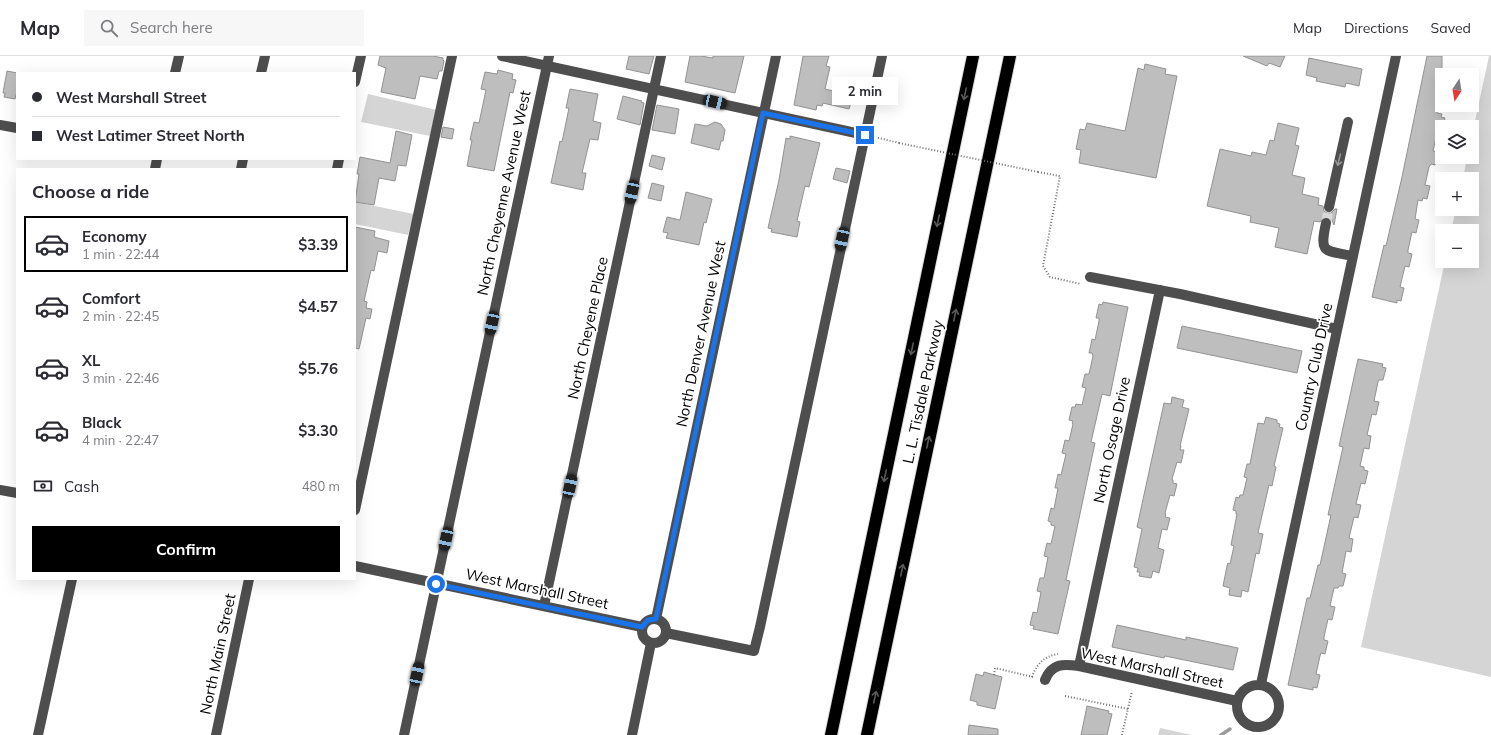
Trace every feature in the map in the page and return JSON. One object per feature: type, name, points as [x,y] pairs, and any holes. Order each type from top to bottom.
[{"type":"highway","name":"L. L. Tisdale Parkway","points":[[831,735],[973,56]]},
{"type":"highway","name":"L. L. Tisdale Parkway","points":[[867,735],[1010,56]]},
{"type":"street","points":[[175,72],[179,56]]},
{"type":"street","points":[[261,72],[265,56]]},
{"type":"street","points":[[356,78],[361,56]]},
{"type":"street","points":[[356,505],[452,56]]},
{"type":"street","points":[[502,56],[548,61],[654,89],[869,136]]},
{"type":"street","name":"North Cheyene Place","points":[[544,606],[661,56]]},
{"type":"street","name":"North Denver Avenue West","points":[[656,619],[776,56]]},
{"type":"street","points":[[666,633],[754,651],[869,136],[882,56]]},
{"type":"street","name":"Country Club Drive","points":[[1261,684],[1396,56]]},
{"type":"street","name":"North Cheyenne Avenue West","points":[[404,735],[548,61]]},
{"type":"street","points":[[1329,207],[1348,122]]},
{"type":"street","points":[[0,125],[16,128]]},
{"type":"street","points":[[1326,223],[1322,239],[1322,245],[1326,250],[1353,256]]},
{"type":"street","points":[[1088,281],[1160,290],[1337,329]]},
{"type":"street","name":"North Osage Drive","points":[[1079,666],[1160,290]]},
{"type":"street","points":[[0,490],[16,493]]},
{"type":"street","name":"West Marshall Street","points":[[356,566],[642,627]]},
{"type":"street","points":[[38,735],[72,580]]},
{"type":"street","name":"North Main Street","points":[[216,735],[249,580]]},
{"type":"street","points":[[656,619],[665,625],[666,633],[660,642],[651,643],[644,639],[642,627],[648,620],[656,619]]},
{"type":"street","points":[[632,735],[651,643]]},
{"type":"street","name":"West Marshall Street","points":[[1045,680],[1049,672],[1058,666],[1079,666],[1237,701]]},
{"type":"street","points":[[1261,684],[1269,687],[1275,693],[1279,701],[1279,710],[1277,716],[1272,722],[1266,726],[1251,731],[1239,717],[1236,710],[1237,701],[1241,692],[1250,686],[1261,684]]},
{"type":"path","points":[[869,136],[1060,176],[1043,266],[1050,277],[1088,281]]},
{"type":"path","points":[[1032,677],[1035,669],[1047,657],[1063,654]]},
{"type":"path","points":[[994,675],[995,668],[1045,680]]},
{"type":"path","points":[[1122,735],[1132,691]]},
{"type":"path","points":[[1065,696],[1128,709]]},
{"type":"shaded area","points":[[1489,56],[1491,56],[1491,677],[1361,647],[1443,268],[1479,268],[1479,224],[1453,224],[1454,216],[1479,216],[1479,172],[1464,172],[1466,164],[1479,164],[1479,120],[1475,120],[1477,112],[1479,112],[1479,102]]},
{"type":"shaded area","points":[[368,94],[437,110],[430,136],[361,122]]},
{"type":"shaded area","points":[[356,202],[414,214],[408,235],[356,224]]},
{"type":"shaded area","points":[[1160,728],[1192,735],[1158,735]]},
{"type":"building","points":[[380,56],[433,56],[443,58],[444,61],[442,71],[439,71],[437,79],[420,76],[415,99],[381,92],[386,68],[378,65]]},
{"type":"building","points":[[629,56],[654,56],[649,74],[626,69]]},
{"type":"building","points":[[690,56],[713,58],[713,56],[744,56],[735,93],[685,82]]},
{"type":"building","points":[[803,56],[829,56],[826,66],[830,67],[825,89],[853,96],[849,109],[823,103],[822,106],[817,105],[816,110],[794,105]]},
{"type":"building","points":[[1243,56],[1285,56],[1280,67],[1269,63],[1267,66]]},
{"type":"building","points":[[1427,56],[1442,56],[1442,68],[1435,68],[1435,112],[1442,114],[1441,117],[1445,118],[1445,120],[1435,120],[1435,143],[1433,151],[1435,151],[1435,164],[1435,165],[1431,164],[1429,167],[1425,185],[1430,186],[1427,199],[1423,198],[1422,201],[1418,200],[1415,219],[1419,220],[1416,233],[1412,232],[1408,253],[1412,254],[1409,267],[1405,266],[1400,287],[1404,288],[1401,301],[1397,300],[1397,303],[1372,297],[1384,245],[1386,246]]},
{"type":"building","points":[[1309,58],[1362,69],[1359,86],[1346,83],[1345,87],[1316,81],[1317,78],[1306,75]]},
{"type":"building","points":[[1145,64],[1166,69],[1165,74],[1177,76],[1156,178],[1079,163],[1081,150],[1076,149],[1080,129],[1085,130],[1087,123],[1125,131],[1138,68],[1144,70]]},
{"type":"building","points":[[498,70],[513,74],[512,79],[516,80],[513,93],[510,92],[494,171],[467,166],[474,122],[479,123],[486,90],[481,89],[485,72],[497,74]]},
{"type":"building","points":[[7,71],[16,73],[15,99],[4,97],[5,93],[3,93]]},
{"type":"building","points":[[570,89],[598,94],[593,121],[601,123],[598,140],[590,139],[582,173],[586,173],[583,190],[551,183],[569,108],[566,108]]},
{"type":"building","points":[[623,96],[642,101],[641,102],[644,103],[640,125],[617,119]]},
{"type":"building","points":[[657,105],[679,109],[675,134],[652,130]]},
{"type":"building","points":[[715,122],[721,124],[725,130],[723,141],[721,141],[719,150],[691,143],[695,124],[707,126]]},
{"type":"building","points":[[1278,123],[1299,128],[1295,145],[1299,146],[1292,175],[1305,178],[1302,194],[1319,198],[1318,205],[1323,206],[1324,211],[1327,213],[1331,213],[1337,209],[1334,225],[1331,218],[1328,217],[1324,217],[1320,222],[1314,221],[1307,254],[1275,247],[1279,228],[1250,222],[1251,216],[1207,206],[1220,149],[1251,156],[1252,152],[1266,155],[1270,140],[1274,141]]},
{"type":"building","points":[[443,127],[454,129],[452,139],[441,137]]},
{"type":"building","points":[[396,131],[412,135],[406,166],[398,165],[395,181],[379,178],[374,205],[356,202],[359,174],[357,174],[360,157],[390,163]]},
{"type":"building","points":[[790,136],[820,143],[809,187],[805,186],[797,221],[800,222],[797,237],[771,232],[772,229],[768,228],[779,180],[786,138],[790,139]]},
{"type":"building","points":[[652,155],[665,158],[662,170],[649,166]]},
{"type":"building","points":[[836,168],[850,171],[847,183],[833,179]]},
{"type":"building","points":[[652,183],[664,186],[661,201],[648,198]]},
{"type":"building","points":[[686,192],[712,199],[706,223],[704,222],[699,245],[666,238],[668,233],[663,232],[667,217],[680,220]]},
{"type":"building","points":[[356,227],[375,231],[374,237],[389,241],[387,253],[378,251],[374,271],[371,270],[364,301],[367,302],[366,308],[372,309],[370,319],[366,318],[359,349],[356,348]]},
{"type":"building","points":[[1103,302],[1128,307],[1110,396],[1102,394],[1091,442],[1095,443],[1066,580],[1070,581],[1058,634],[1033,629],[1034,626],[1030,625],[1033,612],[1037,613],[1041,592],[1037,591],[1040,578],[1044,578],[1048,557],[1044,556],[1047,543],[1051,544],[1055,526],[1051,525],[1051,522],[1048,521],[1051,508],[1054,509],[1058,488],[1055,488],[1058,474],[1061,475],[1066,454],[1062,453],[1065,440],[1069,441],[1073,424],[1073,421],[1069,420],[1072,407],[1075,407],[1076,404],[1082,405],[1086,388],[1082,387],[1085,374],[1089,374],[1093,356],[1092,353],[1089,353],[1092,339],[1095,340],[1099,321],[1099,318],[1096,318],[1099,304],[1102,305]]},
{"type":"building","points":[[1182,326],[1302,351],[1297,373],[1177,348]]},
{"type":"building","points":[[1358,359],[1383,364],[1382,367],[1386,368],[1383,380],[1379,380],[1378,382],[1374,401],[1379,402],[1376,415],[1372,414],[1367,435],[1371,436],[1369,449],[1364,448],[1360,466],[1364,467],[1364,470],[1368,471],[1365,484],[1361,483],[1356,504],[1361,505],[1358,518],[1354,517],[1349,538],[1353,539],[1351,552],[1346,551],[1342,573],[1346,574],[1343,586],[1334,588],[1330,606],[1335,607],[1332,620],[1328,619],[1324,637],[1324,640],[1328,641],[1325,654],[1321,653],[1320,656],[1316,674],[1320,675],[1317,688],[1313,687],[1313,690],[1288,685],[1307,598],[1310,598],[1318,565],[1320,565],[1331,515],[1328,515],[1343,447],[1339,446]]},
{"type":"building","points":[[1172,397],[1184,400],[1182,407],[1189,409],[1180,446],[1180,450],[1184,450],[1181,463],[1177,462],[1172,479],[1173,483],[1177,484],[1174,496],[1170,495],[1165,513],[1165,517],[1170,518],[1167,530],[1162,529],[1158,548],[1164,550],[1159,573],[1153,571],[1151,578],[1139,576],[1140,572],[1137,572],[1138,568],[1134,567],[1142,529],[1137,527],[1164,403],[1171,404]]},
{"type":"building","points":[[1266,417],[1277,420],[1277,423],[1280,424],[1279,427],[1283,428],[1274,466],[1276,467],[1272,486],[1269,485],[1258,533],[1263,534],[1259,554],[1256,553],[1248,592],[1242,590],[1241,597],[1229,595],[1230,588],[1223,586],[1227,566],[1228,563],[1230,564],[1234,546],[1231,545],[1237,514],[1236,511],[1233,510],[1236,497],[1239,498],[1240,495],[1243,495],[1247,478],[1244,477],[1247,464],[1250,464],[1258,423],[1264,424]]},
{"type":"building","points":[[1117,625],[1186,640],[1186,637],[1238,648],[1233,670],[1112,647]]},
{"type":"building","points":[[984,672],[1002,677],[995,709],[977,705],[977,702],[970,700],[976,674],[983,676]]},
{"type":"building","points":[[1087,706],[1109,711],[1108,713],[1112,714],[1107,735],[1081,735]]},
{"type":"building","points":[[969,725],[998,729],[998,735],[968,735]]},
{"type":"waterway","points":[[1221,735],[1230,729]]},
{"type":"tunnel","points":[[1326,223],[1329,207]]},
{"type":"route","points":[[436,584],[642,627],[648,620],[656,619],[763,113],[865,135]]}]
